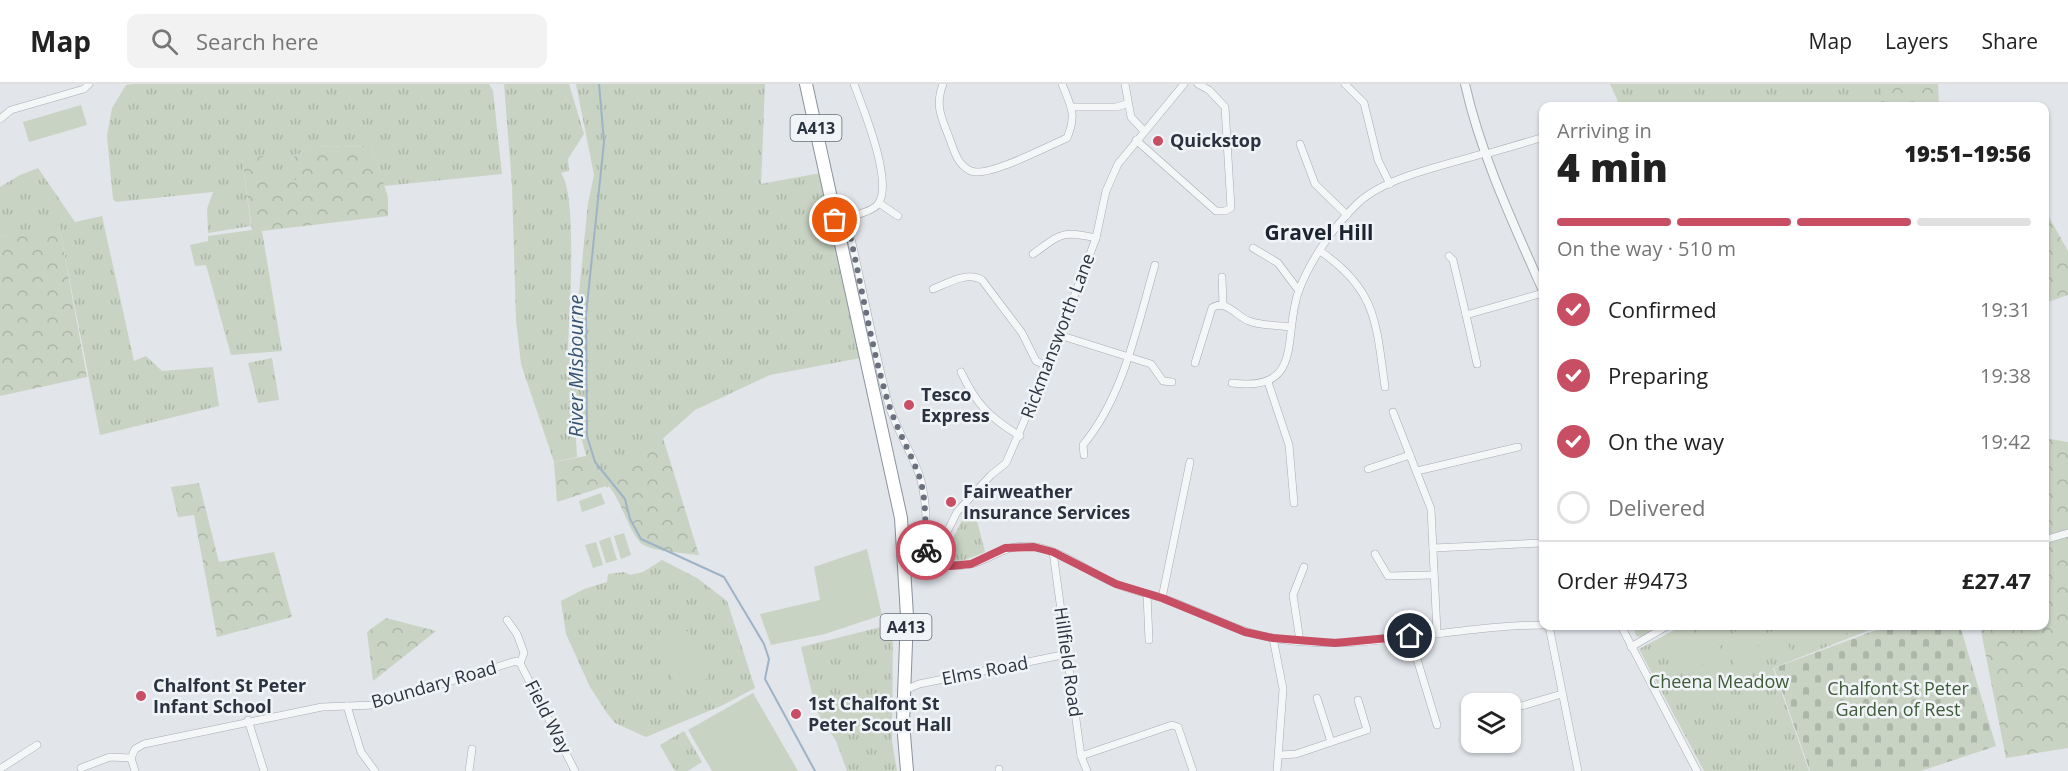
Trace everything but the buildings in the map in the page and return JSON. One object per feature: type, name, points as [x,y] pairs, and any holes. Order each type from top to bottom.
[{"type":"highway","name":"A413","points":[[806,84],[841,219],[901,518],[906,564],[903,743],[907,771]]},
{"type":"street","points":[[0,119],[11,110],[84,89],[89,84]]},
{"type":"street","points":[[854,84],[882,172],[884,189],[879,203],[874,208],[841,219],[865,298],[873,345],[889,406],[919,475],[925,516],[927,561]]},
{"type":"street","points":[[943,84],[938,98],[938,109],[958,162],[972,172],[988,171],[1067,138],[1074,123],[1071,107],[1062,84]]},
{"type":"street","points":[[1125,84],[1131,117],[1144,131]]},
{"type":"street","name":"Rickmansworth Lane","points":[[927,561],[938,550],[957,512],[991,475],[1006,463],[1048,366],[1096,238],[1106,190],[1118,164],[1184,84]]},
{"type":"street","points":[[1136,140],[1216,211],[1226,211],[1231,208],[1224,107],[1209,90],[1198,84]]},
{"type":"street","points":[[1345,84],[1364,103],[1377,160],[1390,184]]},
{"type":"street","points":[[1465,84],[1471,112],[1485,154],[1539,283]]},
{"type":"street","points":[[1071,107],[1116,107],[1127,104]]},
{"type":"street","points":[[1232,383],[1250,386],[1268,382],[1286,365],[1291,347],[1291,327],[1299,291],[1320,250],[1347,215],[1375,191],[1390,184],[1539,138]]},
{"type":"street","points":[[1300,144],[1314,184],[1347,215]]},
{"type":"street","points":[[879,203],[898,216]]},
{"type":"street","points":[[1033,254],[1061,234],[1072,232],[1096,238]]},
{"type":"street","points":[[1253,248],[1278,264],[1299,291]]},
{"type":"street","points":[[1320,250],[1345,268],[1367,299],[1376,322],[1385,387]]},
{"type":"street","points":[[1449,256],[1453,260],[1478,364]]},
{"type":"street","points":[[1084,455],[1083,446],[1100,424],[1127,357],[1155,265]]},
{"type":"street","points":[[933,288],[968,276],[975,276],[982,280],[1022,333],[1036,361],[1048,366]]},
{"type":"street","points":[[1222,277],[1222,305]]},
{"type":"street","points":[[1466,315],[1539,294]]},
{"type":"street","points":[[1195,363],[1212,308],[1222,305],[1249,322],[1291,327]]},
{"type":"street","points":[[1059,334],[1151,364],[1163,381],[1172,382]]},
{"type":"street","points":[[961,372],[980,406],[1001,425],[1020,435]]},
{"type":"street","points":[[1268,382],[1289,445],[1294,503]]},
{"type":"street","points":[[1393,412],[1431,509],[1437,632]]},
{"type":"street","points":[[1417,471],[1518,447]]},
{"type":"street","points":[[1368,469],[1410,455]]},
{"type":"street","points":[[1162,598],[1190,462]]},
{"type":"street","points":[[986,468],[991,475]]},
{"type":"street","points":[[2049,539],[2068,533]]},
{"type":"street","points":[[1433,548],[1539,543]]},
{"type":"street","points":[[906,564],[927,561],[950,566],[971,564],[1005,548],[1034,547],[1053,552],[1116,584],[1162,598],[1245,632],[1300,641],[1335,643],[1498,625],[1539,625]]},
{"type":"street","name":"Hillfield Road","points":[[1053,552],[1081,756],[1087,771]]},
{"type":"street","points":[[1375,554],[1388,576],[1434,575]]},
{"type":"street","points":[[1300,641],[1293,595],[1304,567]]},
{"type":"street","points":[[1147,594],[1149,640]]},
{"type":"street","points":[[507,620],[517,634],[524,653],[520,663]]},
{"type":"street","points":[[1550,630],[1578,771]]},
{"type":"street","points":[[1623,630],[1697,771]]},
{"type":"street","points":[[1631,647],[1660,630]]},
{"type":"street","points":[[1410,636],[1437,725]]},
{"type":"street","points":[[1273,638],[1283,689],[1280,755],[1277,771]]},
{"type":"street","name":"Elms Road","points":[[905,690],[919,684],[1066,654]]},
{"type":"street","name":"Boundary Road","points":[[131,758],[135,749],[144,744],[248,720],[322,707],[374,705],[516,661],[520,663]]},
{"type":"street","name":"Field Way","points":[[520,663],[575,771]]},
{"type":"street","points":[[1521,706],[1562,694]]},
{"type":"street","points":[[1317,698],[1330,742]]},
{"type":"street","points":[[1280,755],[1296,754],[1330,742],[1368,733],[1358,700]]},
{"type":"street","points":[[348,706],[361,752],[375,771]]},
{"type":"street","points":[[248,720],[264,771]]},
{"type":"street","points":[[1081,756],[1172,725],[1178,727],[1193,771]]},
{"type":"street","points":[[0,769],[37,745]]},
{"type":"street","points":[[469,771],[472,749]]},
{"type":"street","points":[[81,768],[110,757],[131,758],[135,771]]},
{"type":"green space","points":[[489,84],[493,91],[502,174],[384,186],[371,146],[310,147],[292,158],[299,180],[272,182],[242,158],[251,226],[208,233],[207,209],[213,192],[116,202],[113,199],[107,136],[112,108],[126,85]]},
{"type":"green space","points":[[504,84],[569,84],[584,134],[568,159],[569,171],[561,173],[566,186],[571,230],[568,349],[572,363],[588,203],[594,175],[576,84],[765,84],[761,184],[826,172],[866,357],[770,375],[695,410],[607,488],[588,462],[577,423],[573,385],[577,457],[554,462],[521,364],[516,320],[512,186]]},
{"type":"green space","points":[[1610,84],[1881,84],[1881,102],[1618,102]]},
{"type":"green space","points":[[1881,84],[1938,84],[1939,102],[1881,102]]},
{"type":"green space","points":[[81,105],[87,125],[29,142],[23,122]]},
{"type":"green space","points":[[371,146],[388,197],[388,216],[262,231],[253,237],[242,158],[263,156],[272,181],[298,180],[292,158],[310,147]]},
{"type":"green space","points":[[38,168],[75,222],[102,216],[134,361],[146,356],[162,371],[213,367],[219,406],[100,435],[59,226],[0,236],[0,187]]},
{"type":"green space","points":[[2049,217],[2068,251],[2068,295],[2049,302]]},
{"type":"green space","points":[[59,225],[87,377],[0,396],[0,236]]},
{"type":"green space","points":[[252,230],[253,236],[262,231],[282,351],[231,355],[206,265],[195,266],[190,245],[208,241],[208,236]]},
{"type":"green space","points":[[272,358],[279,400],[258,403],[248,363]]},
{"type":"green space","points":[[663,438],[699,555],[658,550],[643,545],[635,535],[609,486]]},
{"type":"green space","points":[[2049,439],[2068,442],[2068,748],[2006,758],[1981,630],[2049,630]]},
{"type":"green space","points":[[586,456],[606,486],[557,502],[554,462]]},
{"type":"green space","points":[[199,483],[219,562],[274,552],[292,617],[217,637],[194,515],[178,517],[171,487]]},
{"type":"green space","points":[[601,493],[605,504],[582,512],[579,501]]},
{"type":"green space","points":[[973,505],[985,552],[962,561],[946,559],[945,553]]},
{"type":"green space","points":[[624,533],[631,555],[621,559],[614,536]]},
{"type":"green space","points":[[610,537],[617,560],[606,563],[599,541]]},
{"type":"green space","points":[[596,542],[603,565],[593,568],[585,545]]},
{"type":"green space","points":[[867,549],[882,615],[825,634],[771,645],[760,614],[820,600],[814,567]]},
{"type":"green space","points":[[662,560],[697,578],[727,601],[755,688],[721,706],[646,737],[615,723],[590,687],[566,634],[561,601],[584,589],[607,582],[608,574],[624,572],[630,575],[643,572]]},
{"type":"green space","points":[[386,618],[436,631],[373,681],[367,632]]},
{"type":"green space","points":[[893,624],[892,741],[897,771],[847,771],[836,741],[816,710],[801,647]]},
{"type":"green space","points":[[1635,630],[1652,630],[1642,637],[1636,636]]},
{"type":"green space","name":"Cheena Meadow","points":[[1675,630],[1870,630],[1773,668],[1809,771],[1704,771],[1639,649]]},
{"type":"green space","points":[[1700,630],[1709,630],[1723,652],[1688,673],[1673,646]]},
{"type":"green space","points":[[1739,630],[1749,630],[1766,660],[1739,674],[1721,639]]},
{"type":"green space","points":[[1783,630],[1791,652],[1772,659],[1764,634]]},
{"type":"green space","points":[[1802,630],[1850,630],[1851,632],[1808,647]]},
{"type":"green space","name":"Chalfont St Peter Garden of Rest","points":[[1876,630],[1961,630],[1996,746],[1921,771],[1810,771],[1774,668]]},
{"type":"green space","points":[[688,631],[708,678],[678,691],[658,644]]},
{"type":"green space","points":[[1724,654],[1741,686],[1700,709],[1682,678]]},
{"type":"green space","points":[[753,693],[798,771],[712,771],[688,730]]},
{"type":"green space","points":[[684,731],[702,762],[688,771],[675,771],[660,745]]},
{"type":"waterway","name":"River Misbourne","points":[[599,84],[604,142],[586,315],[587,436],[595,462],[625,499],[630,519],[641,539],[724,577],[764,644],[769,659],[765,679],[815,771]]},
{"type":"way so far","points":[[835,220],[846,218],[865,298],[873,345],[889,406],[919,475],[925,516],[926,550]]},
{"type":"place","name":"Quickstop","points":[[1158,141]]},
{"type":"place","name":"Tesco Express","points":[[909,405]]},
{"type":"place","name":"Fairweather Insurance Services","points":[[951,502]]},
{"type":"place","name":"Chalfont St Peter Infant School","points":[[141,696]]},
{"type":"place","name":"1st Chalfont St Peter Scout Hall","points":[[796,714]]},
{"type":"district","name":"Gravel Hill","points":[[1319,233]]},
{"type":"route","points":[[926,550],[927,561],[950,566],[971,564],[1005,548],[1034,547],[1053,552],[1116,584],[1162,598],[1245,632],[1273,638],[1335,643],[1410,636]]}]
